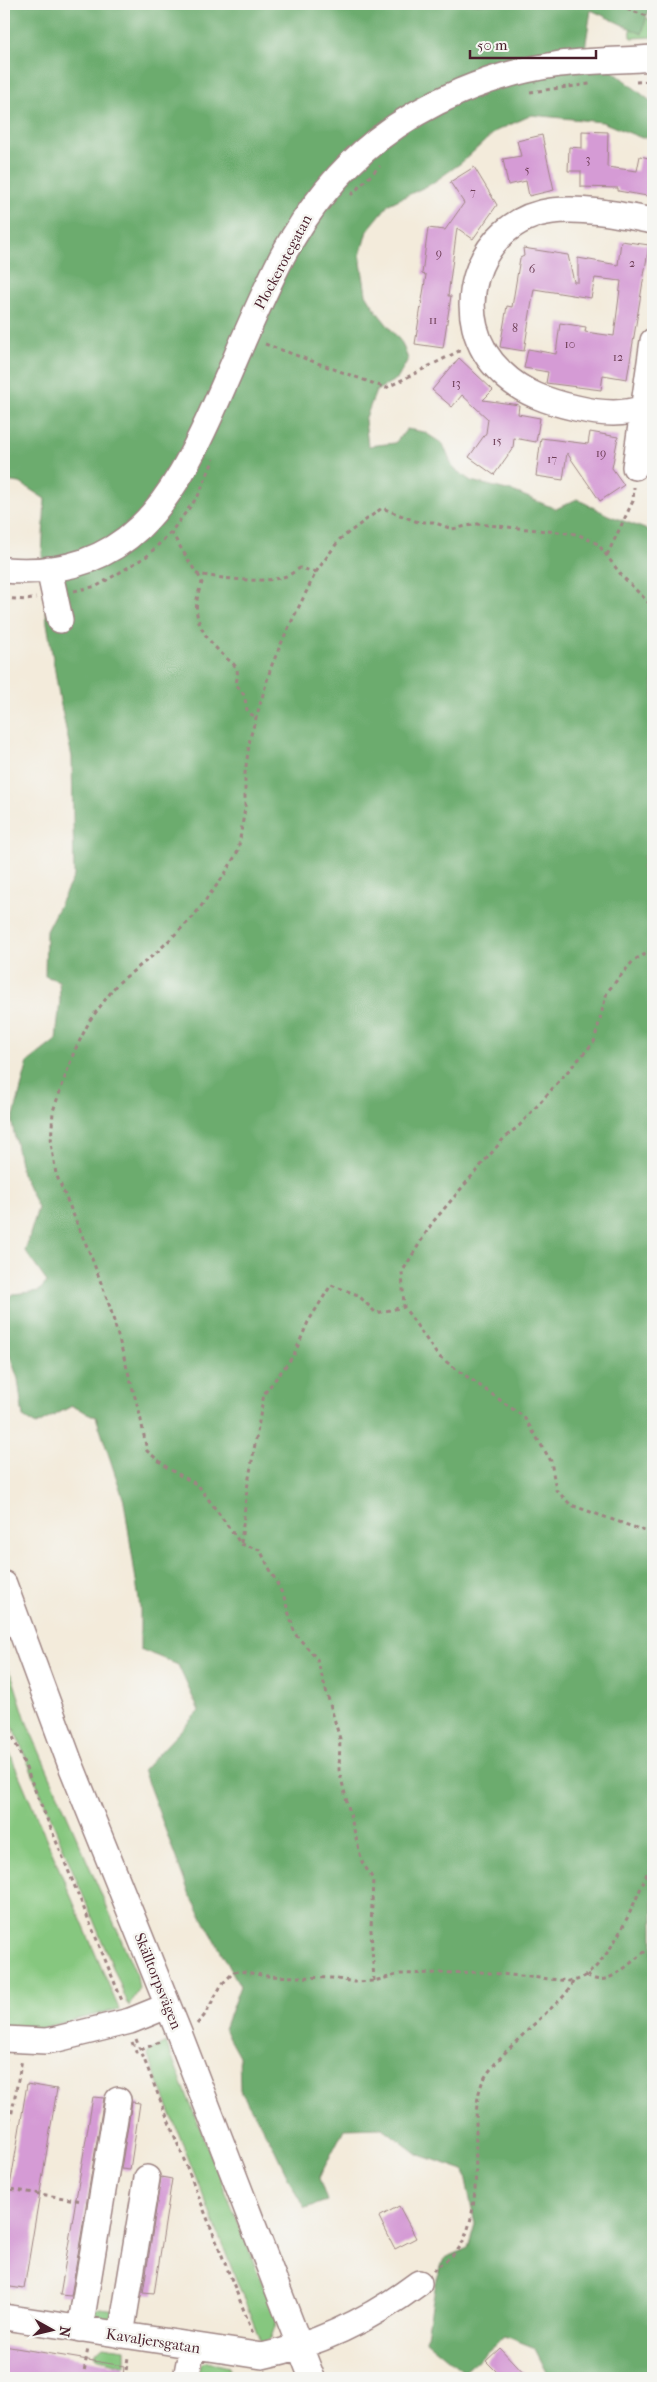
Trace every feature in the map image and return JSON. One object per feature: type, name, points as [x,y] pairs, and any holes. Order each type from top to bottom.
[{"type":"street","name":"Plockerotegatan","points":[[4,570],[49,569],[78,563],[112,548],[138,530],[164,502],[195,449],[274,274],[296,233],[332,183],[372,144],[410,117],[438,102],[510,74],[556,65],[653,58]]},
{"type":"street","points":[[643,408],[632,412],[592,412],[540,398],[518,387],[501,373],[486,355],[479,340],[473,316],[472,288],[478,268],[489,250],[504,233],[526,219],[550,211],[560,210],[598,212],[653,221]]},
{"type":"street","points":[[635,467],[653,340]]},
{"type":"street","points":[[49,569],[60,620]]},
{"type":"street","name":"Skälltorpsvägen","points":[[4,1590],[70,1763],[179,2033],[302,2347],[312,2378]]},
{"type":"street","points":[[15,2039],[46,2041],[57,2039],[130,2021],[168,2006]]},
{"type":"street","points":[[86,2330],[100,2204],[118,2100]]},
{"type":"street","points":[[125,2342],[147,2178]]},
{"type":"street","name":"Kavaljersgatan","points":[[4,2317],[86,2330],[125,2342],[192,2347],[262,2356],[302,2347],[349,2328],[389,2305],[419,2283]]},
{"type":"street","points":[[186,2378],[192,2347]]},
{"type":"path","points":[[621,4],[626,9],[653,18]]},
{"type":"path","points":[[632,82],[653,81]]},
{"type":"path","points":[[528,92],[597,83]]},
{"type":"path","points":[[348,198],[387,160]]},
{"type":"path","points":[[261,353],[268,336]]},
{"type":"path","points":[[265,344],[386,388],[479,340]]},
{"type":"path","points":[[4,598],[27,600],[97,586],[148,556],[171,532],[198,496],[218,451]]},
{"type":"path","points":[[607,555],[633,501],[635,467]]},
{"type":"path","points":[[374,1980],[371,1930],[373,1879],[362,1862],[339,1770],[340,1739],[317,1659],[295,1634],[284,1597],[260,1550],[241,1544],[198,1485],[169,1469],[147,1451],[140,1416],[110,1307],[91,1256],[56,1174],[50,1143],[53,1111],[74,1052],[90,1020],[117,984],[156,953],[193,916],[225,874],[238,851],[245,808],[245,773],[250,738],[271,668],[316,572],[340,539],[382,508],[418,522],[433,522],[452,529],[478,524],[577,534],[598,544],[622,576],[653,607]]},
{"type":"path","points":[[171,532],[202,583],[196,597],[197,616],[203,633],[222,655],[235,665],[238,673],[236,685],[244,695],[246,709],[249,714],[256,716]]},
{"type":"path","points":[[198,574],[219,578],[259,579],[284,577],[300,568],[316,572]]},
{"type":"path","points":[[653,831],[649,853],[653,888]]},
{"type":"path","points":[[653,950],[634,960],[607,992],[594,1042],[519,1126],[505,1137],[432,1223],[402,1272],[404,1308],[438,1356],[524,1417],[551,1461],[556,1490],[571,1505],[653,1534]]},
{"type":"path","points":[[241,1544],[247,1489],[264,1394],[294,1355],[308,1322],[331,1285],[358,1295],[376,1313],[404,1308]]},
{"type":"path","points":[[4,1715],[130,2021],[262,2356]]},
{"type":"path","points":[[140,2050],[199,2023],[222,1984],[234,1972],[240,1971],[267,1976],[332,1978],[354,1982],[400,1974],[480,1972],[573,1981],[587,1975],[612,1946],[653,1859]]},
{"type":"path","points":[[587,1975],[594,1980],[601,1981],[611,1978],[639,1955],[653,1947]]},
{"type":"path","points":[[419,2283],[460,2247],[470,2222],[475,2192],[476,2118],[483,2082],[509,2049],[562,1999],[573,1981]]},
{"type":"path","points":[[4,2127],[11,2117],[15,2039]]},
{"type":"path","points":[[4,2188],[100,2204]]},
{"type":"path","points":[[83,2378],[86,2330]]},
{"type":"path","points":[[125,2342],[125,2378]]},
{"type":"green space","points":[[4,4],[650,4],[642,34],[591,10],[585,49],[653,103],[653,137],[642,138],[602,122],[532,115],[496,131],[461,163],[431,184],[389,204],[367,231],[360,256],[366,294],[377,312],[402,343],[408,359],[398,378],[376,391],[365,420],[368,446],[395,443],[407,429],[424,432],[443,444],[453,468],[471,481],[515,492],[556,509],[577,499],[608,515],[653,532],[653,2378],[549,2378],[533,2347],[505,2336],[464,2372],[426,2341],[436,2282],[444,2258],[468,2248],[475,2224],[464,2170],[417,2154],[383,2128],[344,2129],[319,2178],[327,2201],[306,2208],[296,2194],[271,2142],[240,2090],[239,2056],[224,2029],[240,1986],[189,1893],[143,1770],[199,1711],[178,1665],[140,1649],[140,1607],[124,1501],[96,1417],[72,1406],[36,1425],[23,1417],[18,1379],[4,1339],[4,1304],[13,1294],[39,1291],[47,1282],[25,1251],[38,1208],[22,1174],[12,1123],[28,1062],[56,1040],[60,1000],[59,981],[45,976],[46,931],[74,876],[72,757],[60,701],[47,623],[42,555],[45,499],[20,483],[4,481]]},
{"type":"green space","points":[[630,13],[653,20],[653,37],[631,38]]},
{"type":"green space","points":[[4,1665],[12,1676],[27,1723],[137,1976],[139,1990],[129,2006],[4,1705]]},
{"type":"green space","points":[[4,1740],[119,2009],[25,2032],[4,2029]]},
{"type":"green space","points":[[166,2043],[277,2320],[271,2338],[262,2345],[148,2056],[149,2051]]},
{"type":"green space","points":[[91,2307],[117,2310],[111,2322],[94,2319]]},
{"type":"green space","points":[[103,2346],[125,2349],[125,2366],[97,2358],[95,2353]]},
{"type":"green space","points":[[204,2361],[229,2367],[228,2378],[195,2378]]},
{"type":"building","points":[[582,131],[608,132],[607,167],[637,171],[640,156],[653,159],[653,197],[618,191],[618,188],[581,187],[581,171],[568,171],[569,147],[582,148]]},
{"type":"building","points":[[542,135],[554,190],[529,196],[526,181],[508,185],[503,159],[521,156],[517,141]]},
{"type":"building","points":[[474,167],[497,205],[473,239],[457,228],[448,296],[451,296],[443,348],[415,344],[426,275],[422,274],[428,228],[445,230],[464,203],[450,182]]},
{"type":"building","points":[[621,241],[649,245],[627,379],[603,375],[601,390],[546,383],[548,372],[524,368],[528,349],[556,354],[560,323],[586,327],[585,332],[614,336],[621,281],[595,278],[591,298],[534,289],[524,351],[500,347],[507,306],[512,307],[520,258],[524,256],[523,248],[568,255],[574,282],[578,282],[578,258],[618,265]]},
{"type":"building","points":[[459,358],[493,390],[483,400],[519,405],[518,414],[540,418],[536,442],[514,438],[513,448],[494,475],[469,457],[486,433],[488,419],[462,395],[452,407],[432,390]]},
{"type":"building","points":[[590,432],[618,437],[612,468],[624,485],[600,501],[567,453],[563,480],[536,476],[541,438],[588,444]]},
{"type":"building","points":[[27,2084],[57,2089],[24,2289],[4,2286],[4,2223]]},
{"type":"building","points":[[93,2097],[104,2098],[71,2296],[60,2295]]},
{"type":"building","points":[[132,2102],[140,2103],[130,2170],[121,2169]]},
{"type":"building","points":[[161,2177],[172,2179],[154,2294],[143,2293]]},
{"type":"building","points":[[399,2206],[416,2238],[395,2249],[379,2217]]},
{"type":"building","points":[[4,2346],[124,2366],[123,2378],[4,2377]]},
{"type":"building","points":[[500,2348],[528,2378],[503,2378],[486,2361]]}]
